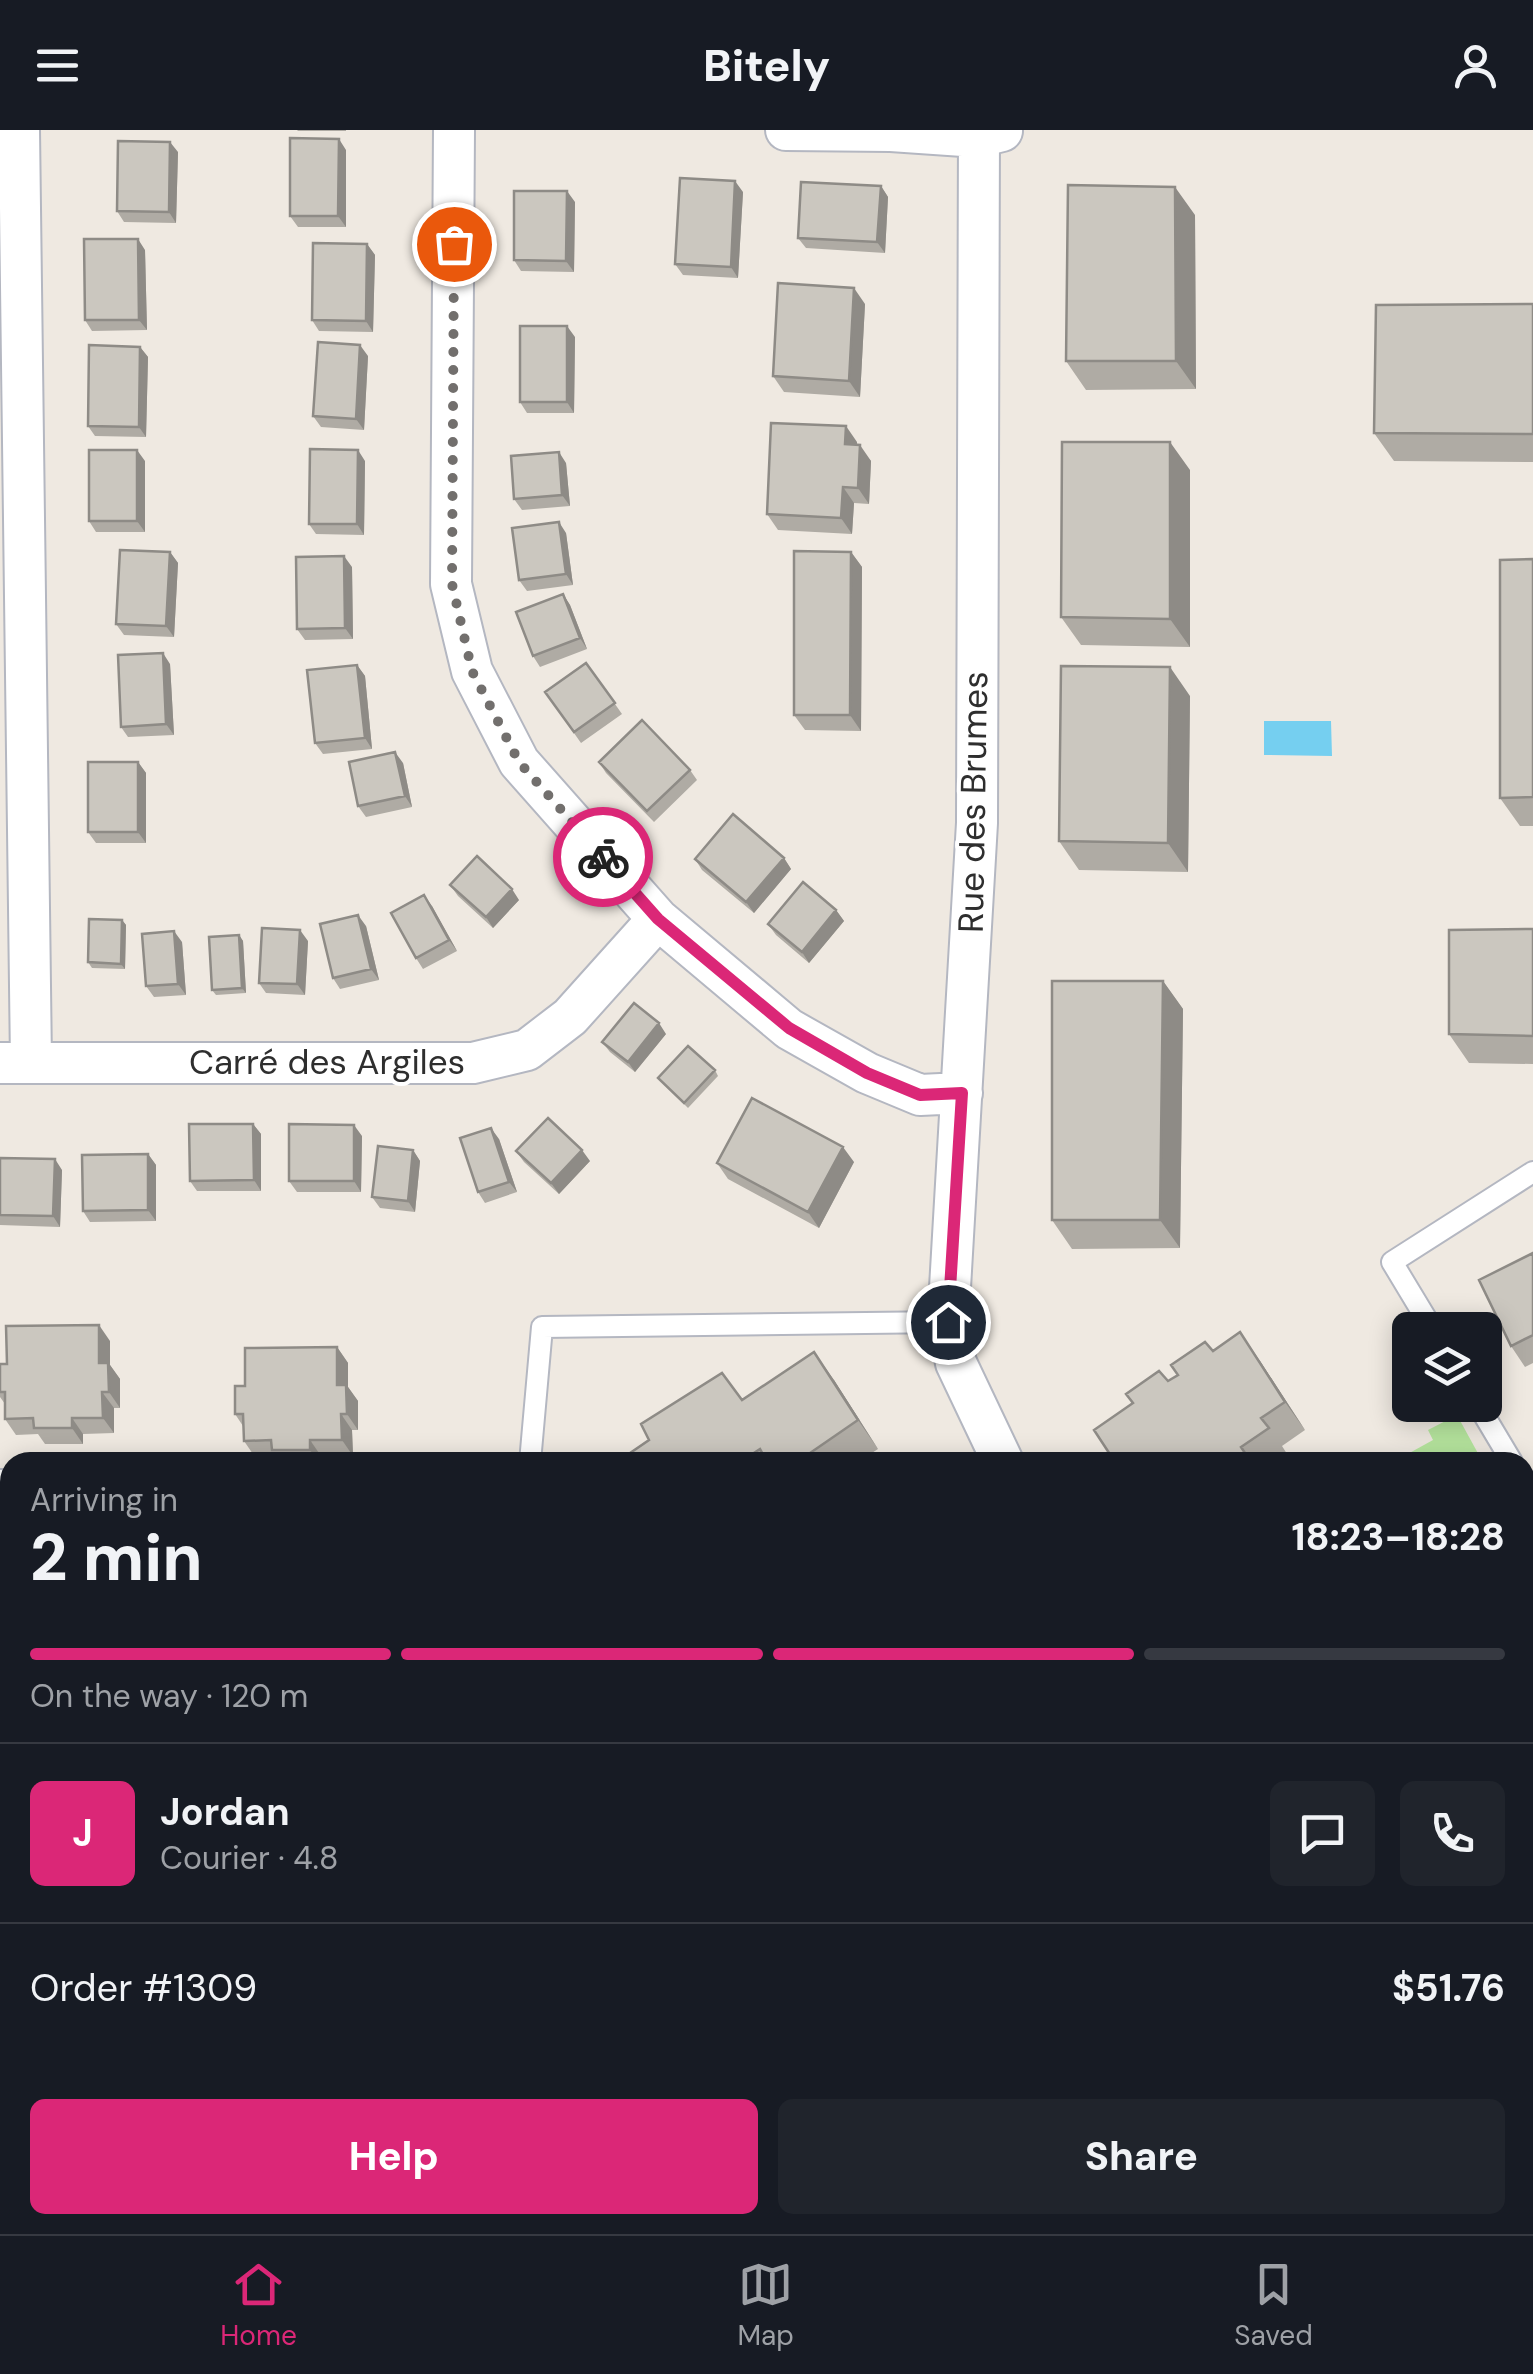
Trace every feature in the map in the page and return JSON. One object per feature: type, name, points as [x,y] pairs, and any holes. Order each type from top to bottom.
[{"type":"street","points":[[454,130],[452,584],[472,671],[519,762],[658,919],[789,1028],[867,1073],[920,1095],[962,1093]]},
{"type":"street","points":[[786,130],[987,132]]},
{"type":"street","name":"Rue des Brumes","points":[[987,132],[977,824],[948,1322],[956,1363],[991,1452]]},
{"type":"street","points":[[12,143],[16,1063]]},
{"type":"street","name":"Carré des Argiles","points":[[16,1063],[473,1064],[527,1050],[570,1017],[658,919]]},
{"type":"lane","points":[[1422,1312],[1392,1262],[1533,1172]]},
{"type":"lane","points":[[531,1452],[542,1328],[948,1322]]},
{"type":"lane","points":[[1488,1422],[1506,1452]]},
{"type":"green space","points":[[1443,1422],[1461,1422],[1477,1452],[1411,1452],[1433,1440],[1428,1430]]},
{"type":"water","points":[[1264,721],[1331,721],[1332,756],[1264,755]]},
{"type":"building","points":[[290,138],[339,139],[338,216],[290,216]]},
{"type":"building","points":[[118,141],[170,142],[169,212],[117,211]]},
{"type":"building","points":[[680,178],[735,181],[731,267],[675,264]]},
{"type":"building","points":[[801,182],[881,186],[877,242],[798,238]]},
{"type":"building","points":[[1068,185],[1175,187],[1176,361],[1066,361]]},
{"type":"building","points":[[514,191],[567,191],[566,261],[514,260]]},
{"type":"building","points":[[84,239],[138,239],[139,320],[85,320]]},
{"type":"building","points":[[313,243],[367,244],[366,321],[312,320]]},
{"type":"building","points":[[778,283],[854,288],[849,381],[773,376]]},
{"type":"building","points":[[1533,304],[1533,434],[1374,433],[1376,305]]},
{"type":"building","points":[[520,326],[567,326],[567,402],[520,402]]},
{"type":"building","points":[[318,342],[360,345],[356,419],[313,416]]},
{"type":"building","points":[[89,345],[140,347],[139,427],[88,426]]},
{"type":"building","points":[[771,423],[846,426],[845,444],[860,445],[858,488],[843,487],[841,518],[767,514]]},
{"type":"building","points":[[1062,442],[1170,442],[1170,619],[1061,617]]},
{"type":"building","points":[[310,449],[358,450],[357,524],[309,524]]},
{"type":"building","points":[[89,450],[137,450],[137,521],[89,521]]},
{"type":"building","points":[[559,452],[562,495],[514,499],[511,456]]},
{"type":"building","points":[[559,522],[566,574],[519,580],[512,528]]},
{"type":"building","points":[[120,550],[170,552],[166,626],[116,624]]},
{"type":"building","points":[[794,551],[851,552],[850,715],[794,715]]},
{"type":"building","points":[[344,556],[345,628],[297,629],[296,557]]},
{"type":"building","points":[[1533,559],[1533,797],[1500,798],[1500,560]]},
{"type":"building","points":[[563,594],[580,638],[533,656],[516,612]]},
{"type":"building","points":[[163,653],[166,724],[121,727],[118,655]]},
{"type":"building","points":[[586,663],[615,703],[574,732],[545,692]]},
{"type":"building","points":[[357,665],[365,738],[315,743],[307,670]]},
{"type":"building","points":[[1061,666],[1170,667],[1168,843],[1059,841]]},
{"type":"building","points":[[642,720],[690,770],[647,811],[599,762]]},
{"type":"building","points":[[395,752],[405,796],[358,806],[349,762]]},
{"type":"building","points":[[88,762],[138,762],[138,832],[88,832]]},
{"type":"building","points":[[733,814],[784,858],[746,902],[695,859]]},
{"type":"building","points":[[477,856],[512,889],[486,917],[450,885]]},
{"type":"building","points":[[803,882],[836,910],[802,952],[768,924]]},
{"type":"building","points":[[424,895],[449,940],[416,958],[391,913]]},
{"type":"building","points":[[358,915],[371,969],[333,978],[320,924]]},
{"type":"building","points":[[89,919],[122,920],[121,964],[88,962]]},
{"type":"building","points":[[262,928],[300,930],[297,984],[259,983]]},
{"type":"building","points":[[1533,929],[1533,1036],[1449,1034],[1449,930]]},
{"type":"building","points":[[174,931],[178,984],[146,986],[142,934]]},
{"type":"building","points":[[239,935],[242,988],[212,990],[209,937]]},
{"type":"building","points":[[1052,981],[1163,981],[1160,1220],[1052,1220]]},
{"type":"building","points":[[634,1003],[659,1023],[628,1062],[602,1042]]},
{"type":"building","points":[[688,1046],[715,1070],[684,1103],[658,1078]]},
{"type":"building","points":[[752,1098],[843,1147],[808,1212],[717,1163]]},
{"type":"building","points":[[548,1118],[582,1150],[551,1183],[516,1151]]},
{"type":"building","points":[[189,1124],[253,1124],[254,1180],[190,1181]]},
{"type":"building","points":[[289,1124],[354,1125],[354,1181],[289,1181]]},
{"type":"building","points":[[491,1128],[509,1182],[478,1192],[460,1138]]},
{"type":"building","points":[[378,1146],[413,1150],[408,1201],[372,1197]]},
{"type":"building","points":[[148,1154],[148,1210],[83,1211],[82,1155]]},
{"type":"building","points":[[0,1158],[55,1159],[53,1216],[0,1215]]},
{"type":"building","points":[[1533,1253],[1533,1335],[1511,1346],[1502,1327],[1502,1312],[1495,1312],[1479,1280]]},
{"type":"building","points":[[99,1325],[99,1363],[108,1363],[109,1392],[102,1392],[103,1418],[72,1418],[72,1428],[34,1428],[33,1418],[5,1419],[0,1364],[7,1364],[6,1326]]},
{"type":"building","points":[[1240,1332],[1285,1402],[1261,1418],[1269,1428],[1241,1447],[1244,1452],[1108,1452],[1094,1430],[1133,1403],[1126,1394],[1159,1371],[1168,1381],[1178,1375],[1171,1365],[1205,1342],[1213,1351]]},
{"type":"building","points":[[337,1347],[337,1385],[346,1385],[347,1414],[341,1414],[342,1440],[310,1440],[310,1450],[272,1450],[271,1440],[244,1441],[243,1414],[235,1414],[235,1386],[245,1386],[245,1348]]},
{"type":"building","points":[[814,1352],[858,1420],[812,1452],[632,1452],[649,1440],[641,1424],[722,1373],[742,1400]]},
{"type":"way so far","points":[[454,244],[452,584],[472,671],[519,762],[603,857]]},
{"type":"route","points":[[603,857],[658,919],[789,1028],[867,1073],[920,1095],[962,1093],[948,1322]]}]
